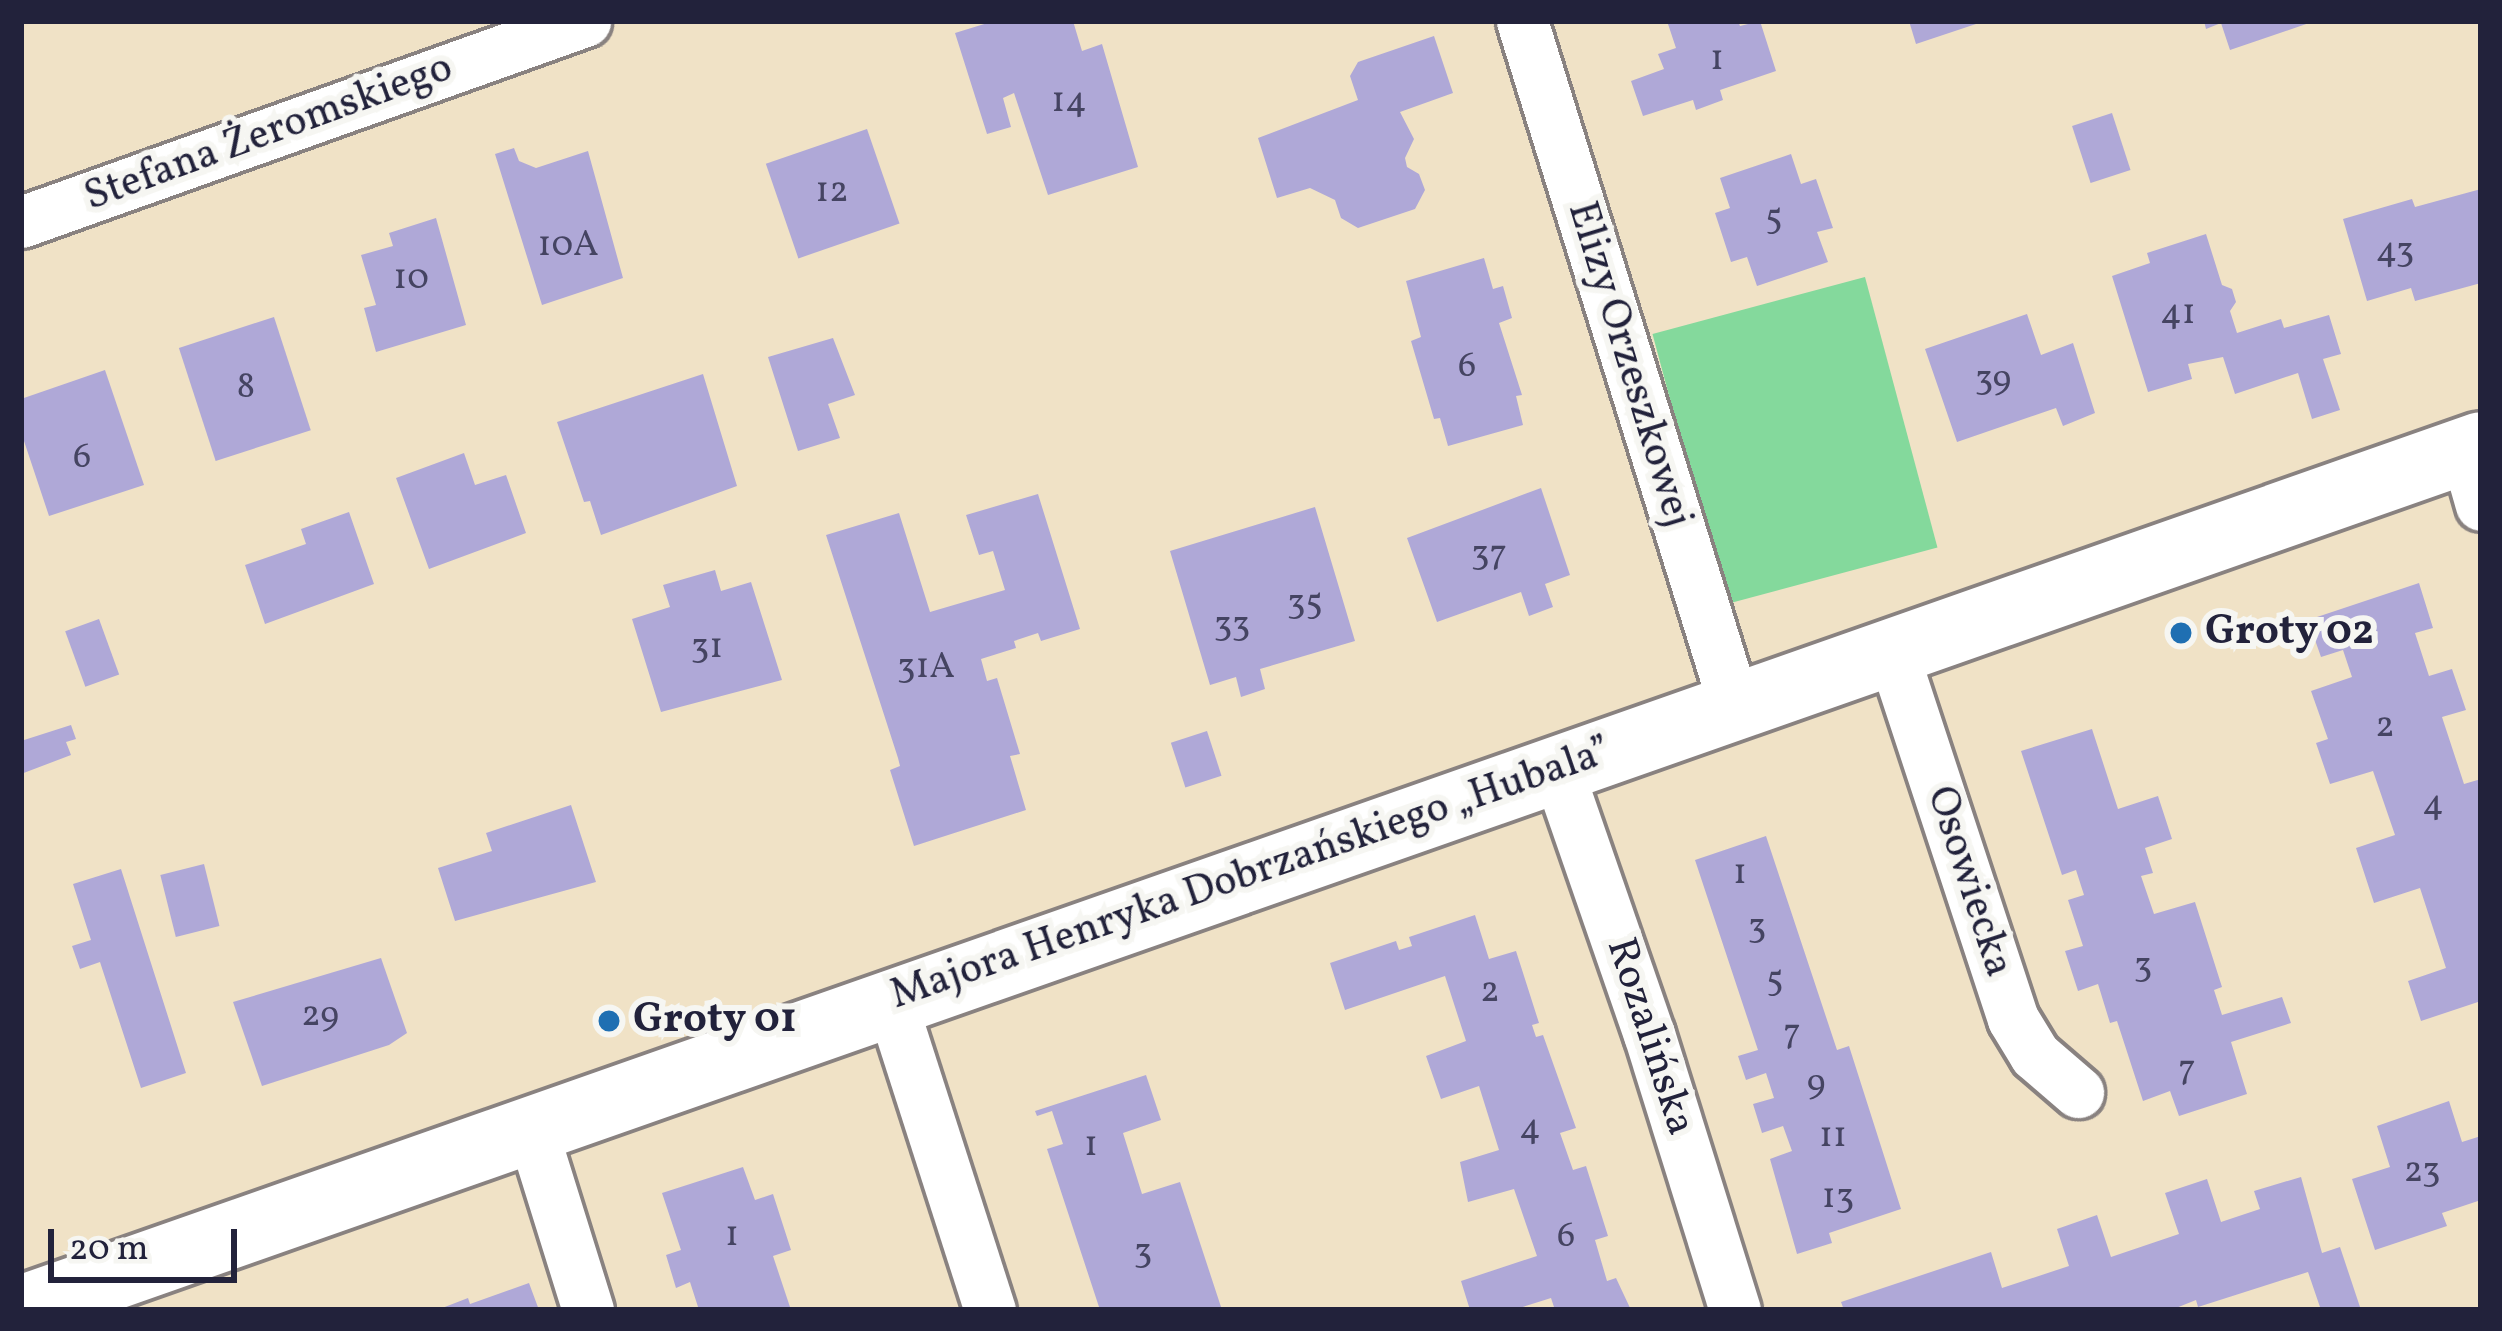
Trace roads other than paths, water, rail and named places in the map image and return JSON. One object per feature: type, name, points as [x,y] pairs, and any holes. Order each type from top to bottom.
[{"type":"street","name":"Stefana Żeromskiego","points":[[21,222],[585,21]]},
{"type":"street","name":"Elizy Orzeszkowej","points":[[1522,21],[1735,708]]},
{"type":"street","name":"Majora Henryka Dobrzańskiego „Hubala”","points":[[21,1309],[1556,766],[1892,651],[2476,466]]},
{"type":"street","name":"Osowiecka","points":[[1892,651],[2013,1019],[2035,1055],[2078,1092]]},
{"type":"street","name":"Rozalińska","points":[[1556,766],[1649,1034],[1735,1310]]},
{"type":"street","points":[[891,1002],[990,1310]]},
{"type":"street","points":[[531,1127],[588,1310]]},
{"type":"place","name":"Groty 02","points":[[2181,633]]},
{"type":"place","name":"Groty 01","points":[[609,1021]]}]
